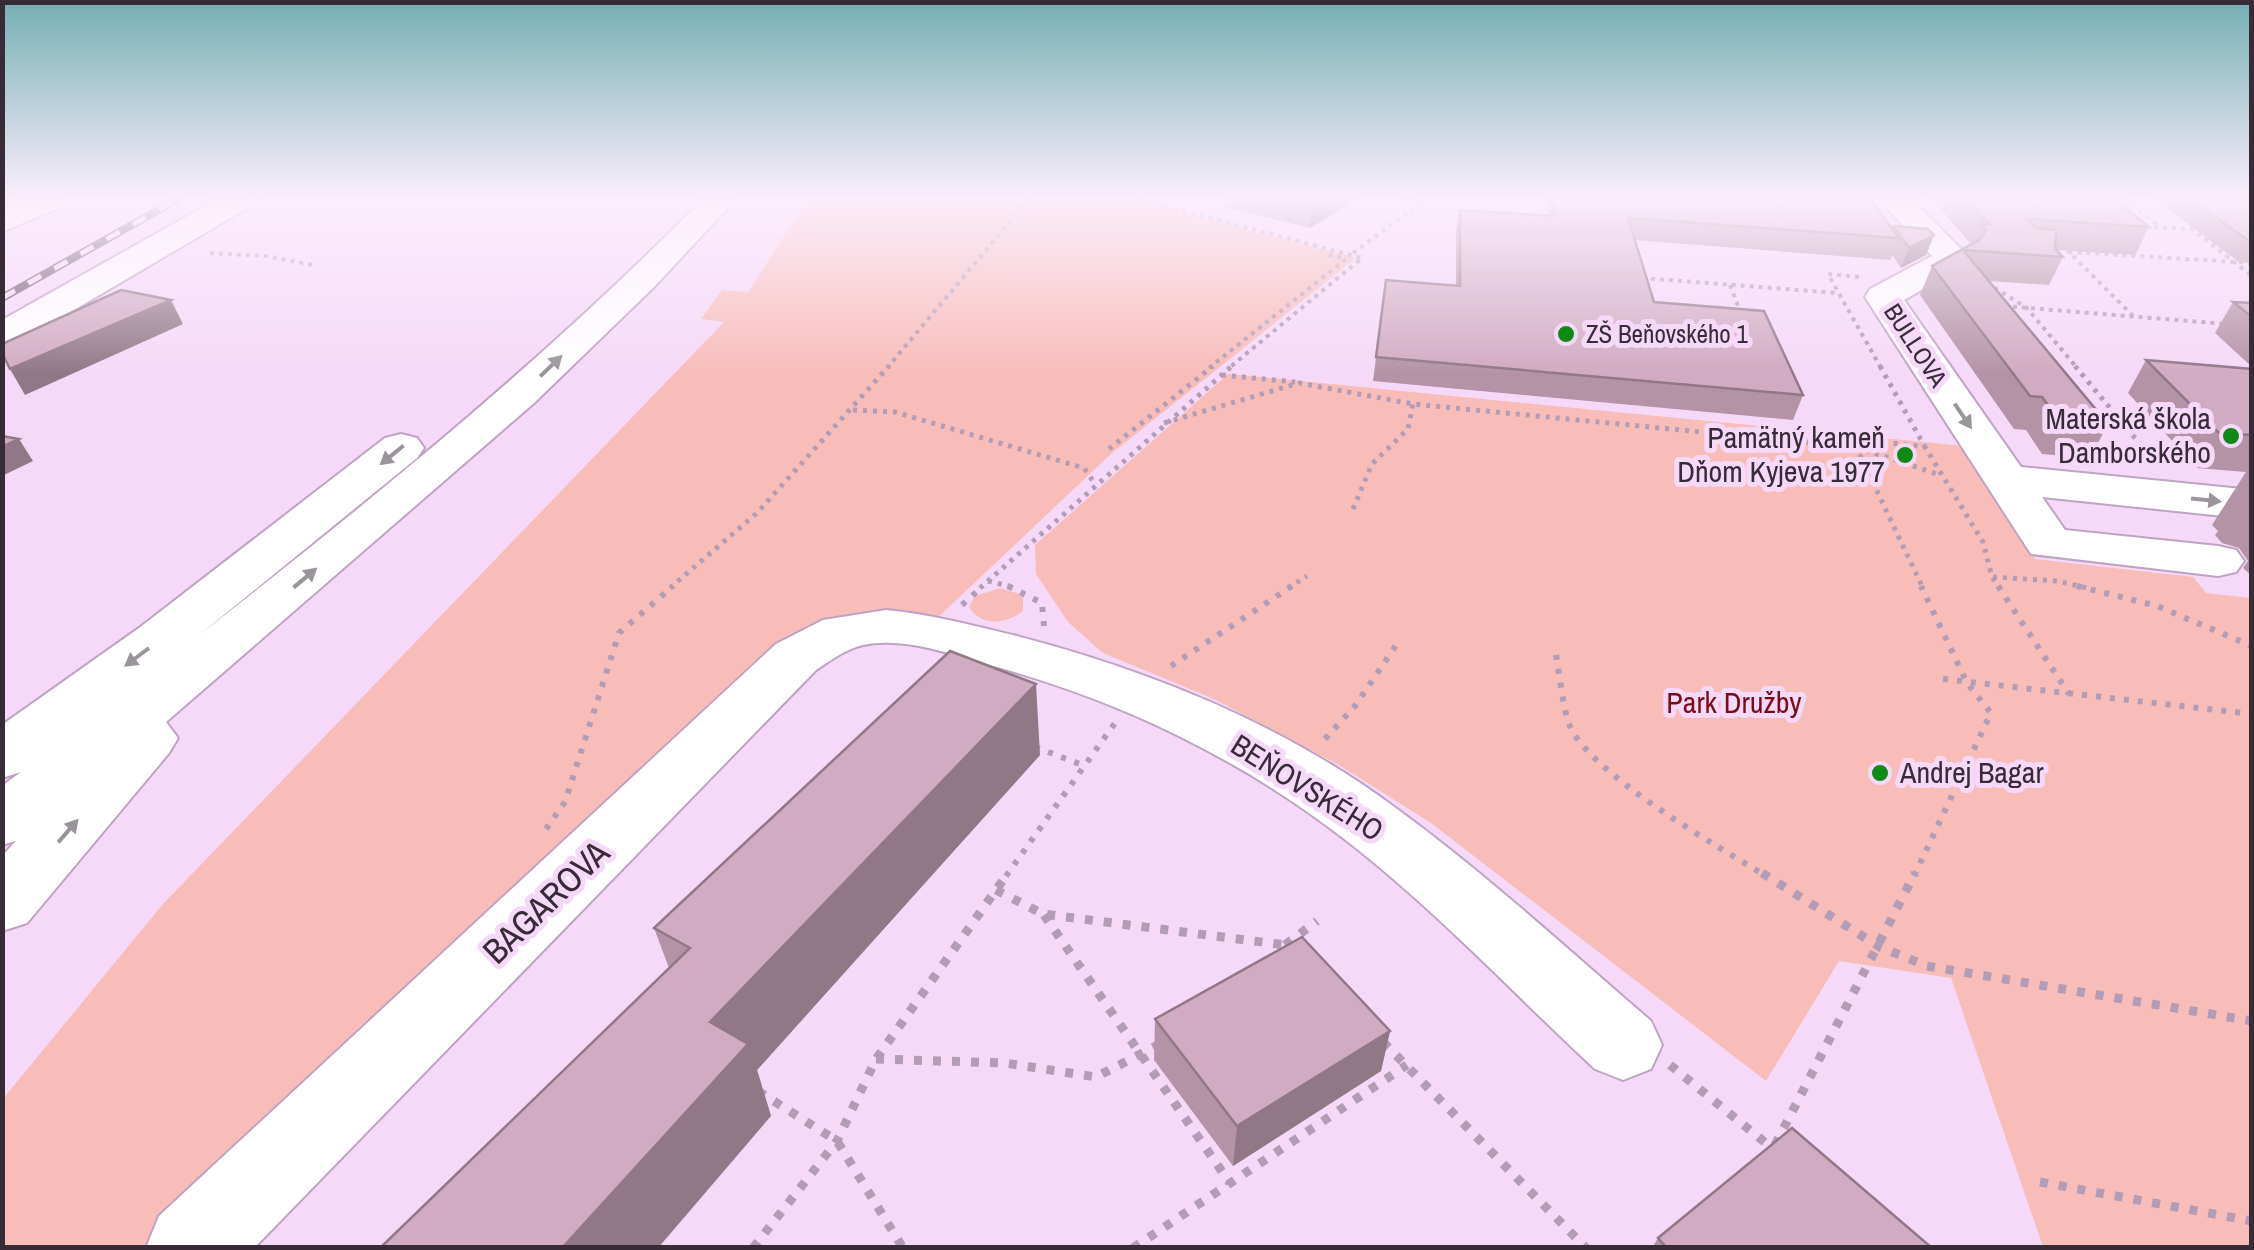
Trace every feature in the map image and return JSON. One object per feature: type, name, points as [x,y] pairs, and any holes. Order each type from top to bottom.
[{"type":"main road","points":[[2,336],[139,257]]},
{"type":"main road","points":[[2,756],[159,640],[450,408],[619,257]]},
{"type":"main road","points":[[2,821],[230,641],[528,388],[661,257]]},
{"type":"main road","name":"BULLOVA","points":[[1952,257],[1883,297],[2004,479]]},
{"type":"main road","points":[[2004,479],[2252,505]]},
{"type":"main road","points":[[2004,479],[2049,543],[2218,562]]},
{"type":"main road","points":[[2112,490],[2161,555]]},
{"type":"main road","name":"BEŇOVSKÉHO","points":[[946,619],[1189,716],[1305,780],[1412,856],[1623,1045]]},
{"type":"main road","name":"BAGAROVA","points":[[191,1248],[796,657],[824,637],[856,626],[946,619]]},
{"type":"main road","points":[[2,903],[230,641]]},
{"type":"path","points":[[273,257],[312,265]]},
{"type":"path","points":[[542,834],[564,802],[619,633],[757,512],[788,474],[852,410],[980,257]]},
{"type":"path","points":[[1110,449],[1346,259],[1339,257]]},
{"type":"path","points":[[946,619],[1094,484],[1360,257]]},
{"type":"path","points":[[2075,257],[2134,316]]},
{"type":"path","points":[[2156,257],[2252,263]]},
{"type":"path","points":[[2228,257],[2252,276]]},
{"type":"path","points":[[1341,263],[1353,266]]},
{"type":"path","points":[[1639,264],[1647,293]]},
{"type":"path","points":[[1978,277],[2027,308],[2163,472]]},
{"type":"path","points":[[1642,278],[1838,293]]},
{"type":"path","points":[[1730,285],[1748,331]]},
{"type":"path","points":[[1992,305],[2232,324]]},
{"type":"path","points":[[1214,364],[1228,368]]},
{"type":"path","points":[[1221,374],[1300,382],[1413,404],[1856,447],[1938,474]]},
{"type":"path","points":[[1164,423],[1300,382]]},
{"type":"path","points":[[1354,509],[1372,464],[1408,429],[1413,404]]},
{"type":"path","points":[[852,410],[895,412],[1084,468],[1094,484]]},
{"type":"path","points":[[1856,447],[1866,440],[1925,447],[1983,542],[1992,577],[2069,694]]},
{"type":"path","points":[[1758,1161],[1773,1149],[1880,947],[1991,714],[1967,682],[1856,447]]},
{"type":"path","points":[[1166,669],[1307,576]]},
{"type":"path","points":[[1992,577],[2058,582],[2157,606],[2252,646]]},
{"type":"path","points":[[986,581],[1016,588],[1042,604],[1045,624],[1040,633]]},
{"type":"path","points":[[1320,745],[1354,706],[1399,640]]},
{"type":"path","points":[[1556,655],[1570,727],[1607,770],[1665,813],[1880,947],[1927,966],[2252,1021]]},
{"type":"path","points":[[1943,679],[2252,714]]},
{"type":"path","points":[[753,1248],[837,1141],[876,1060],[1124,710]]},
{"type":"path","points":[[1032,746],[1084,766]]},
{"type":"path","points":[[996,890],[1043,914],[1285,945],[1302,961]]},
{"type":"path","points":[[1043,914],[1230,1183]]},
{"type":"path","points":[[1285,945],[1317,921]]},
{"type":"path","points":[[876,1060],[1005,1063],[1096,1077],[1173,1036]]},
{"type":"path","points":[[1380,1039],[1586,1248]]},
{"type":"path","points":[[1623,1045],[1663,1059],[1786,1161]]},
{"type":"path","points":[[1133,1248],[1407,1065]]},
{"type":"path","points":[[744,1082],[837,1141],[902,1248]]},
{"type":"path","points":[[2040,1182],[2252,1221]]},
{"type":"green space","points":[[770,257],[1356,258],[1112,453],[932,623],[881,616],[831,621],[157,1247],[3,1247],[2,1100],[163,904],[724,322],[701,319],[722,290],[748,292]]},
{"type":"green space","name":"Park Družby","points":[[1228,374],[1964,446],[2035,559],[2193,577],[2206,593],[2251,598],[2251,1247],[2043,1247],[1951,978],[1839,961],[1766,1081],[1431,823],[1339,765],[1214,699],[1103,653],[1068,622],[1036,574],[1035,545]]},
{"type":"green space","points":[[1000,588],[1023,595],[1023,611],[994,621],[980,618],[969,607],[975,596]]},
{"type":"building","points":[[1460,257],[1640,257],[1654,302],[1764,311],[1803,395],[1376,357],[1386,280],[1460,286]]},
{"type":"building","points":[[1948,257],[1969,257],[2108,424],[2059,420],[2042,397],[2030,396],[1932,266]]},
{"type":"building","points":[[121,290],[171,300],[10,369],[2,344]]},
{"type":"building","points":[[2233,302],[2252,303],[2252,317]]},
{"type":"building","points":[[2146,360],[2252,369],[2252,435],[2219,433]]},
{"type":"building","points":[[2,436],[19,439],[2,447]]},
{"type":"building","points":[[950,651],[1036,684],[710,1022],[748,1044],[562,1248],[380,1248],[690,948],[654,928]]},
{"type":"building","points":[[1302,937],[1390,1031],[1237,1126],[1155,1019]]},
{"type":"building","points":[[1792,1128],[1932,1248],[1667,1248],[1658,1238]]},
{"type":"railway","points":[[2,298],[74,257]]},
{"type":"place","name":"ZŠ Beňovského 1","points":[[1566,334]]},
{"type":"place","name":"Materská škola Damborského","points":[[2231,436]]},
{"type":"place","name":"Pamätný kameň Dňom Kyjeva 1977","points":[[1905,455]]},
{"type":"place","name":"Andrej Bagar","points":[[1880,773]]}]
